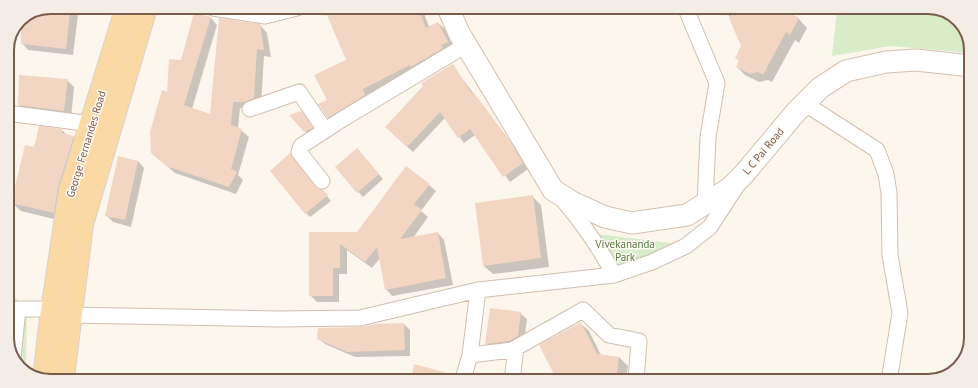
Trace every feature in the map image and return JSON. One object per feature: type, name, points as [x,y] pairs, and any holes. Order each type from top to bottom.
[{"type":"main road","name":"George Fernandes Road","points":[[63,374],[61,312],[70,191],[125,14]]},
{"type":"main road","name":"George Fernandes Road","points":[[45,374],[82,224],[144,14]]},
{"type":"street","points":[[253,14],[266,16],[277,14]]},
{"type":"street","points":[[451,14],[466,45],[553,190],[587,228],[600,248],[614,275]]},
{"type":"street","points":[[688,14],[717,83],[708,137],[704,204]]},
{"type":"street","points":[[322,181],[299,149],[301,146],[466,45]]},
{"type":"street","name":"L C Pai Road","points":[[553,190],[572,202],[605,217],[632,223],[687,215],[730,188],[744,174],[804,103],[820,88],[846,71],[868,64],[916,60],[964,65]]},
{"type":"street","points":[[250,109],[299,92],[325,130]]},
{"type":"street","points":[[804,103],[877,150],[886,174],[889,193],[890,255],[900,313],[890,374]]},
{"type":"street","points":[[14,114],[92,124]]},
{"type":"street","points":[[15,343],[18,309],[61,312],[278,319],[360,318],[478,290],[614,275],[652,262],[686,246],[710,227],[744,174]]},
{"type":"street","points":[[464,374],[470,355],[478,290]]},
{"type":"street","points":[[470,355],[512,350],[584,310],[609,335],[639,341],[636,374]]},
{"type":"street","points":[[513,374],[516,348]]},
{"type":"green space","points":[[837,14],[928,14],[940,16],[948,20],[957,28],[962,38],[964,48],[964,52],[891,46],[832,56]]},
{"type":"green space","name":"Vivekananda Park","points":[[596,234],[672,243],[622,268]]},
{"type":"green space","points":[[14,296],[27,308],[26,364],[21,360],[16,350],[14,340]]},
{"type":"building","points":[[70,14],[66,49],[21,44],[21,29],[30,20],[43,15]]},
{"type":"building","points":[[194,14],[211,17],[184,105],[210,114],[219,18],[260,24],[264,50],[257,49],[254,98],[244,102],[233,102],[231,125],[242,129],[231,169],[237,172],[229,187],[166,166],[151,153],[150,132],[162,90],[167,92],[169,59],[181,60]]},
{"type":"building","points":[[327,14],[420,14],[426,28],[438,22],[448,42],[441,45],[443,48],[411,67],[410,65],[363,89],[365,95],[328,118],[318,104],[327,100],[314,75],[346,60]]},
{"type":"building","points":[[730,14],[791,14],[799,18],[790,35],[786,32],[763,75],[758,72],[750,74],[736,67],[739,60],[735,58],[741,46],[729,18],[731,16]]},
{"type":"building","points":[[453,64],[472,94],[474,93],[510,141],[523,163],[503,177],[470,129],[458,138],[440,112],[407,147],[385,127],[423,86],[421,83]]},
{"type":"building","points":[[19,75],[68,79],[64,111],[18,105]]},
{"type":"building","points":[[301,111],[313,128],[304,132],[289,115]]},
{"type":"building","points":[[39,126],[62,129],[62,133],[74,136],[58,187],[54,213],[14,204],[14,191],[25,145],[34,147]]},
{"type":"building","points":[[357,148],[379,174],[357,193],[335,167]]},
{"type":"building","points":[[290,153],[315,187],[323,190],[328,195],[305,214],[270,171]]},
{"type":"building","points":[[118,156],[138,161],[125,220],[105,216]]},
{"type":"building","points":[[406,166],[430,184],[414,204],[422,210],[400,239],[438,232],[446,278],[385,290],[377,247],[365,262],[340,244],[340,268],[333,268],[333,296],[309,296],[309,232],[357,232]]},
{"type":"building","points":[[533,195],[541,258],[483,266],[475,203]]},
{"type":"building","points":[[490,308],[521,312],[518,336],[509,341],[485,344]]},
{"type":"building","points":[[581,322],[597,354],[619,357],[617,374],[554,374],[539,345]]},
{"type":"building","points":[[404,323],[405,350],[347,352],[317,339],[318,328],[360,327],[375,324]]},
{"type":"building","points":[[414,364],[451,374],[412,374]]}]
